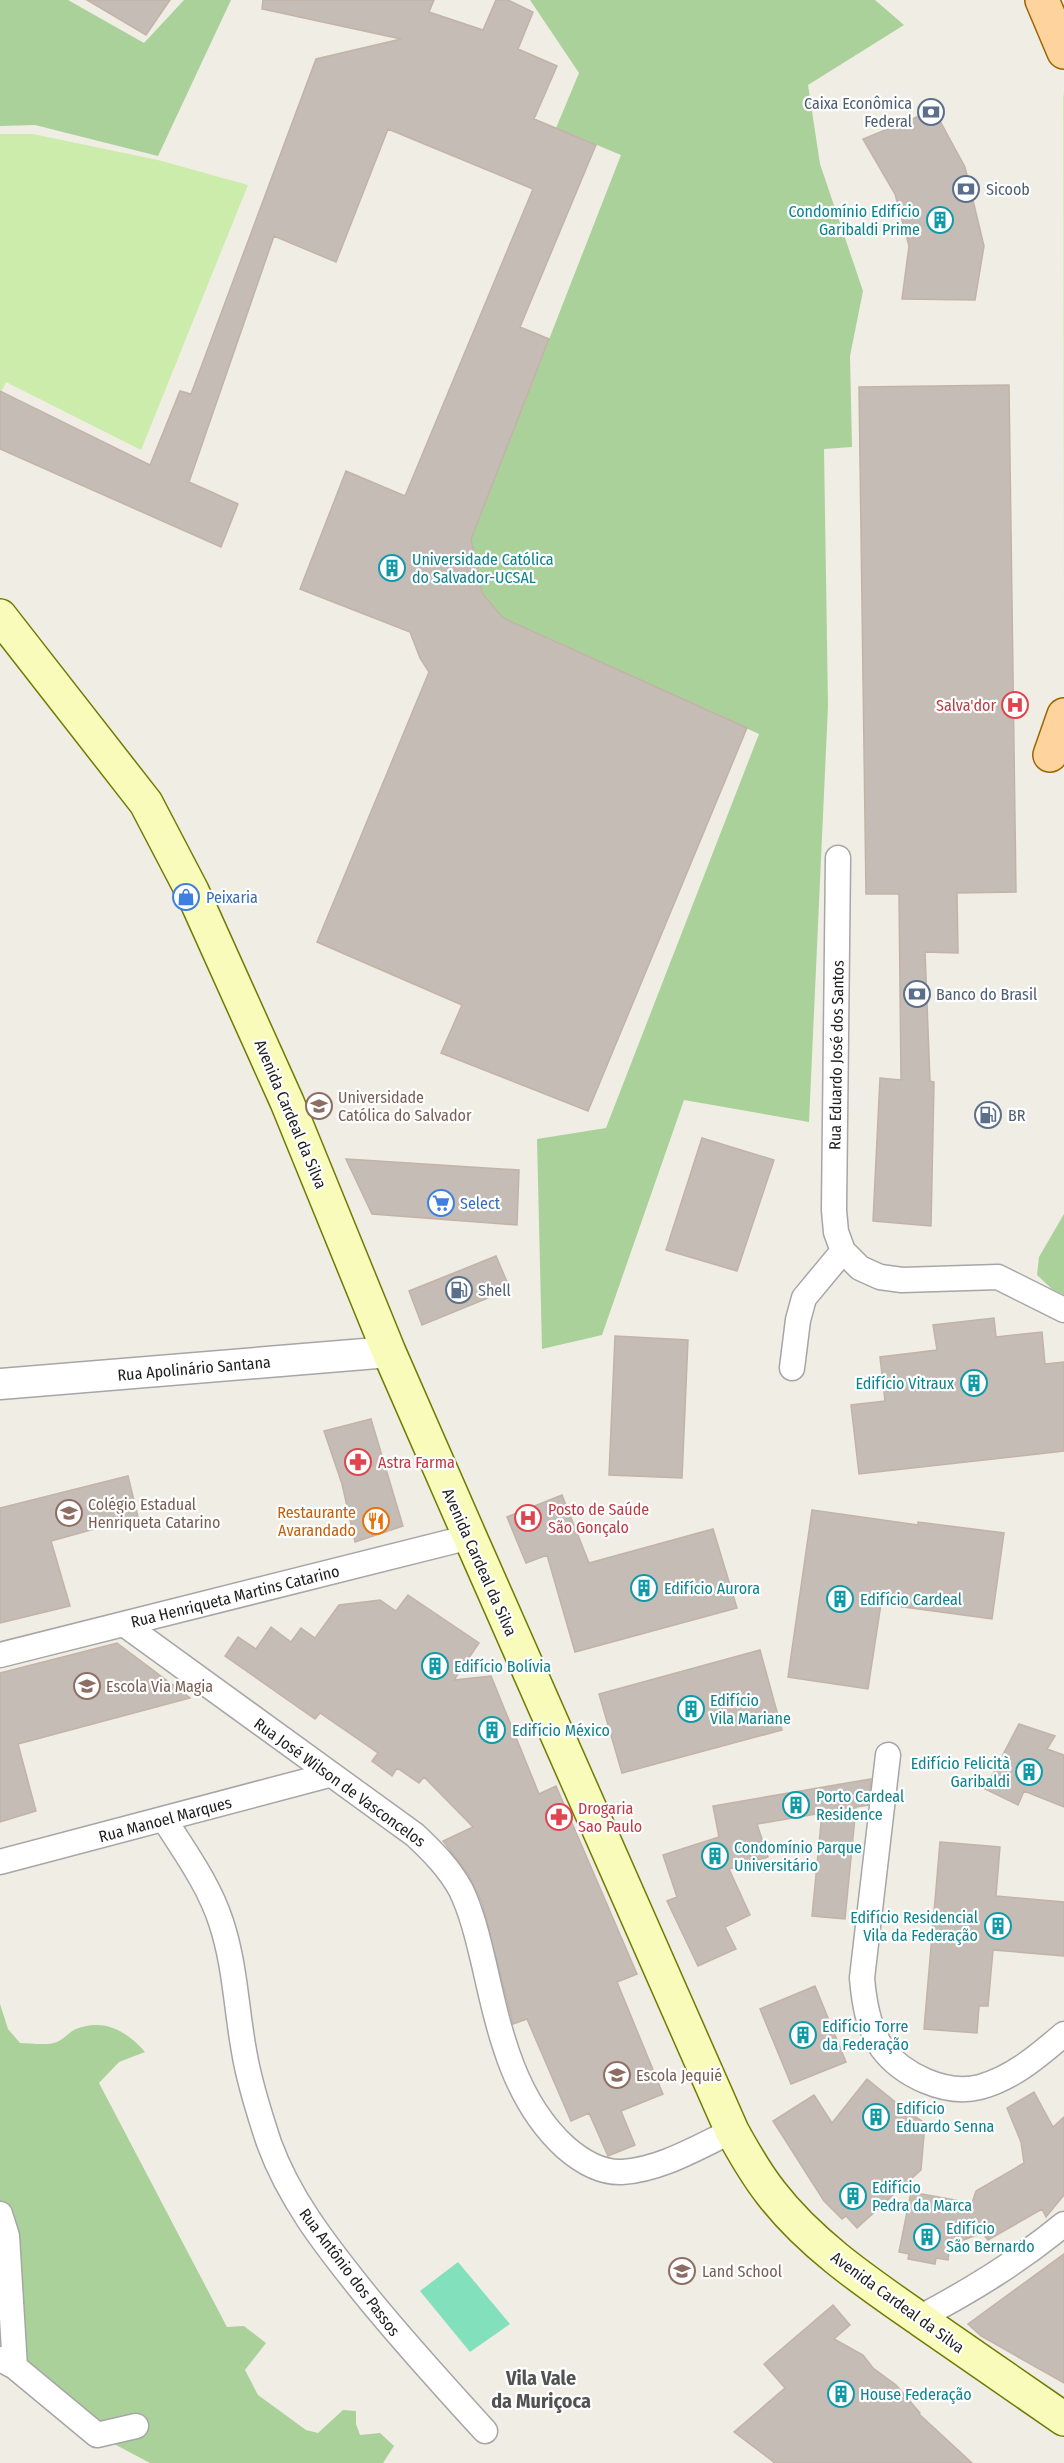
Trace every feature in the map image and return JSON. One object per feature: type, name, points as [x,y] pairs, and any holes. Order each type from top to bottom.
[{"type":"main road","points":[[1042,0],[1064,52]]},
{"type":"main road","name":"Avenida Cardeal da Silva","points":[[0,616],[146,803],[184,875],[239,991],[287,1102],[389,1352],[470,1537],[732,2131],[751,2165],[772,2194],[799,2224],[875,2289],[1064,2419]]},
{"type":"main road","points":[[1050,755],[1064,715]]},
{"type":"street","name":"Rua Eduardo José dos Santos","points":[[838,858],[834,1210],[836,1232],[843,1251]]},
{"type":"street","points":[[792,1368],[798,1320],[804,1298],[843,1251],[860,1268],[880,1277],[902,1280],[998,1277],[1064,1310]]},
{"type":"street","name":"Rua Apolinário Santana","points":[[0,1384],[389,1352]]},
{"type":"street","name":"Rua Henriqueta Martins Catarino","points":[[0,1655],[470,1537]]},
{"type":"street","name":"Rua José Wilson de Vasconcelos","points":[[124,1624],[329,1775],[415,1835],[443,1861],[461,1891],[474,1925],[502,2044],[516,2079],[554,2137],[572,2153],[589,2165],[621,2172],[642,2169],[671,2159],[732,2131]]},
{"type":"street","points":[[888,1755],[862,1978],[864,2004],[882,2048],[898,2064],[936,2085],[978,2088],[1003,2078],[1030,2063],[1064,2034]]},
{"type":"street","name":"Rua Manoel Marques","points":[[0,1862],[329,1775]]},
{"type":"street","name":"Rua Antônio dos Passos","points":[[164,1820],[205,1886],[221,1920],[232,1961],[244,2052],[255,2102],[270,2145],[290,2189],[312,2226],[398,2336],[485,2431]]},
{"type":"street","points":[[0,2214],[6,2236],[8,2363],[97,2435],[136,2426]]},
{"type":"street","points":[[919,2318],[976,2288],[1028,2254],[1064,2224]]},
{"type":"green space","points":[[0,0],[68,0],[144,43],[184,0],[231,0],[158,156],[35,125],[0,126]]},
{"type":"green space","points":[[530,0],[875,0],[904,25],[808,85],[820,164],[863,291],[850,356],[852,447],[824,449],[828,706],[809,1122],[684,1100],[602,1335],[542,1349],[537,1139],[606,1128],[759,734],[503,618],[482,593],[471,539],[621,155],[556,128],[579,73]]},
{"type":"green space","points":[[1063,91],[1064,98],[1064,624]]},
{"type":"green space","points":[[0,134],[33,134],[158,160],[248,185],[141,450],[6,382],[0,394]]},
{"type":"green space","points":[[1064,1214],[1064,1295],[1052,1289],[1037,1275],[1039,1257]]},
{"type":"green space","points":[[0,2004],[8,2029],[20,2043],[53,2043],[60,2041],[76,2029],[96,2025],[123,2033],[145,2052],[119,2062],[99,2083],[227,2327],[244,2326],[266,2343],[245,2370],[258,2395],[306,2430],[318,2433],[343,2410],[356,2411],[356,2424],[360,2435],[380,2433],[394,2446],[383,2463],[150,2463],[97,2435],[0,2362]]},
{"type":"green space","points":[[458,2262],[510,2324],[470,2352],[420,2291]]},
{"type":"building","points":[[87,0],[170,0],[146,35]]},
{"type":"building","name":"Universidade Católica do Salvador-UCSAL","points":[[263,0],[434,0],[429,12],[483,30],[496,0],[508,0],[533,12],[518,49],[557,66],[534,119],[596,145],[520,327],[549,339],[471,539],[482,593],[503,618],[747,728],[588,1111],[441,1053],[462,1005],[317,942],[429,672],[420,658],[410,632],[300,589],[346,471],[405,496],[533,189],[388,129],[336,262],[274,236],[189,482],[238,504],[221,547],[0,449],[0,391],[150,465],[180,391],[191,394],[316,59],[401,39],[262,9]]},
{"type":"building","name":"Condomínio Edifício Garibaldi Prime","points":[[934,110],[965,167],[984,246],[975,300],[902,299],[909,246],[895,194],[863,139]]},
{"type":"building","points":[[1009,385],[1016,892],[957,893],[958,953],[925,952],[930,1081],[934,1082],[931,1226],[873,1221],[880,1078],[901,1080],[899,894],[866,894],[859,387]]},
{"type":"building","points":[[702,1138],[774,1160],[737,1271],[666,1250]]},
{"type":"building","points":[[346,1159],[519,1170],[517,1225],[372,1214]]},
{"type":"building","name":"Shell","points":[[496,1256],[510,1289],[422,1325],[409,1291]]},
{"type":"building","name":"Edifício Vitraux","points":[[994,1318],[996,1337],[1042,1332],[1045,1364],[1064,1362],[1064,1451],[859,1474],[851,1405],[885,1401],[880,1357],[937,1350],[933,1325]]},
{"type":"building","points":[[615,1336],[688,1340],[682,1478],[609,1475]]},
{"type":"building","points":[[371,1419],[403,1526],[355,1542],[342,1484],[324,1431]]},
{"type":"building","points":[[128,1476],[138,1517],[51,1541],[70,1606],[0,1623],[0,1508]]},
{"type":"building","name":"Edifício Aurora","points":[[562,1495],[589,1563],[713,1529],[737,1608],[575,1652],[547,1555],[526,1563],[507,1517]]},
{"type":"building","points":[[812,1510],[918,1525],[918,1522],[1004,1533],[992,1619],[881,1604],[868,1689],[788,1677]]},
{"type":"building","points":[[408,1595],[479,1643],[454,1680],[491,1676],[539,1794],[556,1786],[637,1974],[617,1982],[663,2094],[621,2111],[635,2145],[608,2156],[589,2113],[571,2121],[527,2019],[513,2024],[482,1903],[468,1874],[443,1841],[473,1827],[424,1777],[419,1783],[397,1768],[392,1776],[372,1761],[378,1753],[320,1713],[315,1719],[225,1656],[238,1637],[256,1649],[271,1627],[291,1642],[301,1628],[315,1638],[339,1605],[380,1600],[396,1611]]},
{"type":"building","name":"Escola Via Magia","points":[[117,1643],[190,1698],[18,1744],[36,1811],[0,1822],[0,1673]]},
{"type":"building","name":"Edifício Vila Mariane","points":[[760,1650],[782,1730],[622,1773],[599,1694]]},
{"type":"building","name":"Edifício Felicità Garibaldi","points":[[1019,1724],[1055,1736],[1047,1749],[1064,1755],[1064,1807],[1024,1791],[1018,1805],[985,1789]]},
{"type":"building","points":[[871,1779],[868,1805],[856,1807],[845,1919],[812,1916],[822,1813],[757,1824],[768,1857],[729,1869],[750,1915],[725,1927],[736,1949],[698,1966],[667,1901],[677,1897],[663,1855],[719,1837],[713,1806]]},
{"type":"building","name":"Edifício Residencial Vila da Federação","points":[[940,1842],[1000,1847],[996,1896],[1064,1902],[1064,1956],[993,1950],[988,2006],[979,2006],[977,2033],[924,2029]]},
{"type":"building","name":"Edifício Torre da Federação","points":[[815,1986],[846,2062],[791,2084],[760,2009]]},
{"type":"building","points":[[867,2079],[925,2123],[921,2170],[857,2228],[846,2216],[842,2219],[824,2201],[773,2121],[814,2095],[832,2123]]},
{"type":"building","points":[[1034,2092],[1053,2127],[1064,2117],[1064,2195],[1046,2217],[1042,2209],[988,2240],[982,2233],[950,2245],[948,2260],[936,2258],[935,2264],[908,2259],[909,2254],[899,2252],[911,2192],[972,2203],[976,2191],[1024,2163],[1021,2142],[1007,2108]]},
{"type":"building","points":[[1064,2254],[1064,2383],[981,2336],[968,2324]]},
{"type":"building","name":"House Federação","points":[[833,2305],[850,2325],[834,2339],[863,2355],[873,2368],[896,2385],[919,2414],[972,2463],[775,2463],[734,2432],[785,2388],[764,2364]]},
{"type":"place","name":"Caixa Econômica Federal","points":[[931,112]]},
{"type":"place","name":"Sicoob","points":[[966,189]]},
{"type":"place","name":"Condomínio Edifício Garibaldi Prime","points":[[940,220]]},
{"type":"place","name":"Universidade Católica do Salvador-UCSAL","points":[[392,568]]},
{"type":"place","name":"Salva'dor","points":[[1015,705]]},
{"type":"place","name":"Peixaria","points":[[186,897]]},
{"type":"place","name":"Banco do Brasil","points":[[917,994]]},
{"type":"place","name":"Universidade Católica do Salvador","points":[[319,1106]]},
{"type":"place","name":"BR","points":[[988,1115]]},
{"type":"place","name":"Select","points":[[441,1203]]},
{"type":"place","name":"Shell","points":[[459,1290]]},
{"type":"place","name":"Edifício Vitraux","points":[[974,1383]]},
{"type":"place","name":"Astra Farma","points":[[358,1462]]},
{"type":"place","name":"Colégio Estadual Henriqueta Catarino","points":[[69,1513]]},
{"type":"place","name":"Posto de Saúde São Gonçalo","points":[[528,1518]]},
{"type":"place","name":"Restaurante Avarandado","points":[[376,1521]]},
{"type":"place","name":"Edifício Aurora","points":[[644,1588]]},
{"type":"place","name":"Edifício Cardeal","points":[[840,1599]]},
{"type":"place","name":"Edifício Bolívia","points":[[435,1666]]},
{"type":"place","name":"Escola Via Magia","points":[[87,1686]]},
{"type":"place","name":"Edifício Vila Mariane","points":[[691,1709]]},
{"type":"place","name":"Edifício México","points":[[492,1730]]},
{"type":"place","name":"Edifício Felicità Garibaldi","points":[[1029,1772]]},
{"type":"place","name":"Porto Cardeal Residence","points":[[796,1805]]},
{"type":"place","name":"Drogaria Sao Paulo","points":[[559,1817]]},
{"type":"place","name":"Condomínio Parque Universitário","points":[[715,1856]]},
{"type":"place","name":"Edifício Residencial Vila da Federação","points":[[998,1926]]},
{"type":"place","name":"Edifício Torre da Federação","points":[[803,2035]]},
{"type":"place","name":"Escola Jequié","points":[[617,2075]]},
{"type":"place","name":"Edifício Eduardo Senna","points":[[876,2117]]},
{"type":"place","name":"Edifício Pedra da Marca","points":[[853,2196]]},
{"type":"place","name":"Edifício São Bernardo","points":[[927,2237]]},
{"type":"place","name":"Land School","points":[[682,2271]]},
{"type":"place","name":"House Federação","points":[[841,2394]]},
{"type":"district","name":"Vila Vale da Muriçoca","points":[[541,2390]]}]
